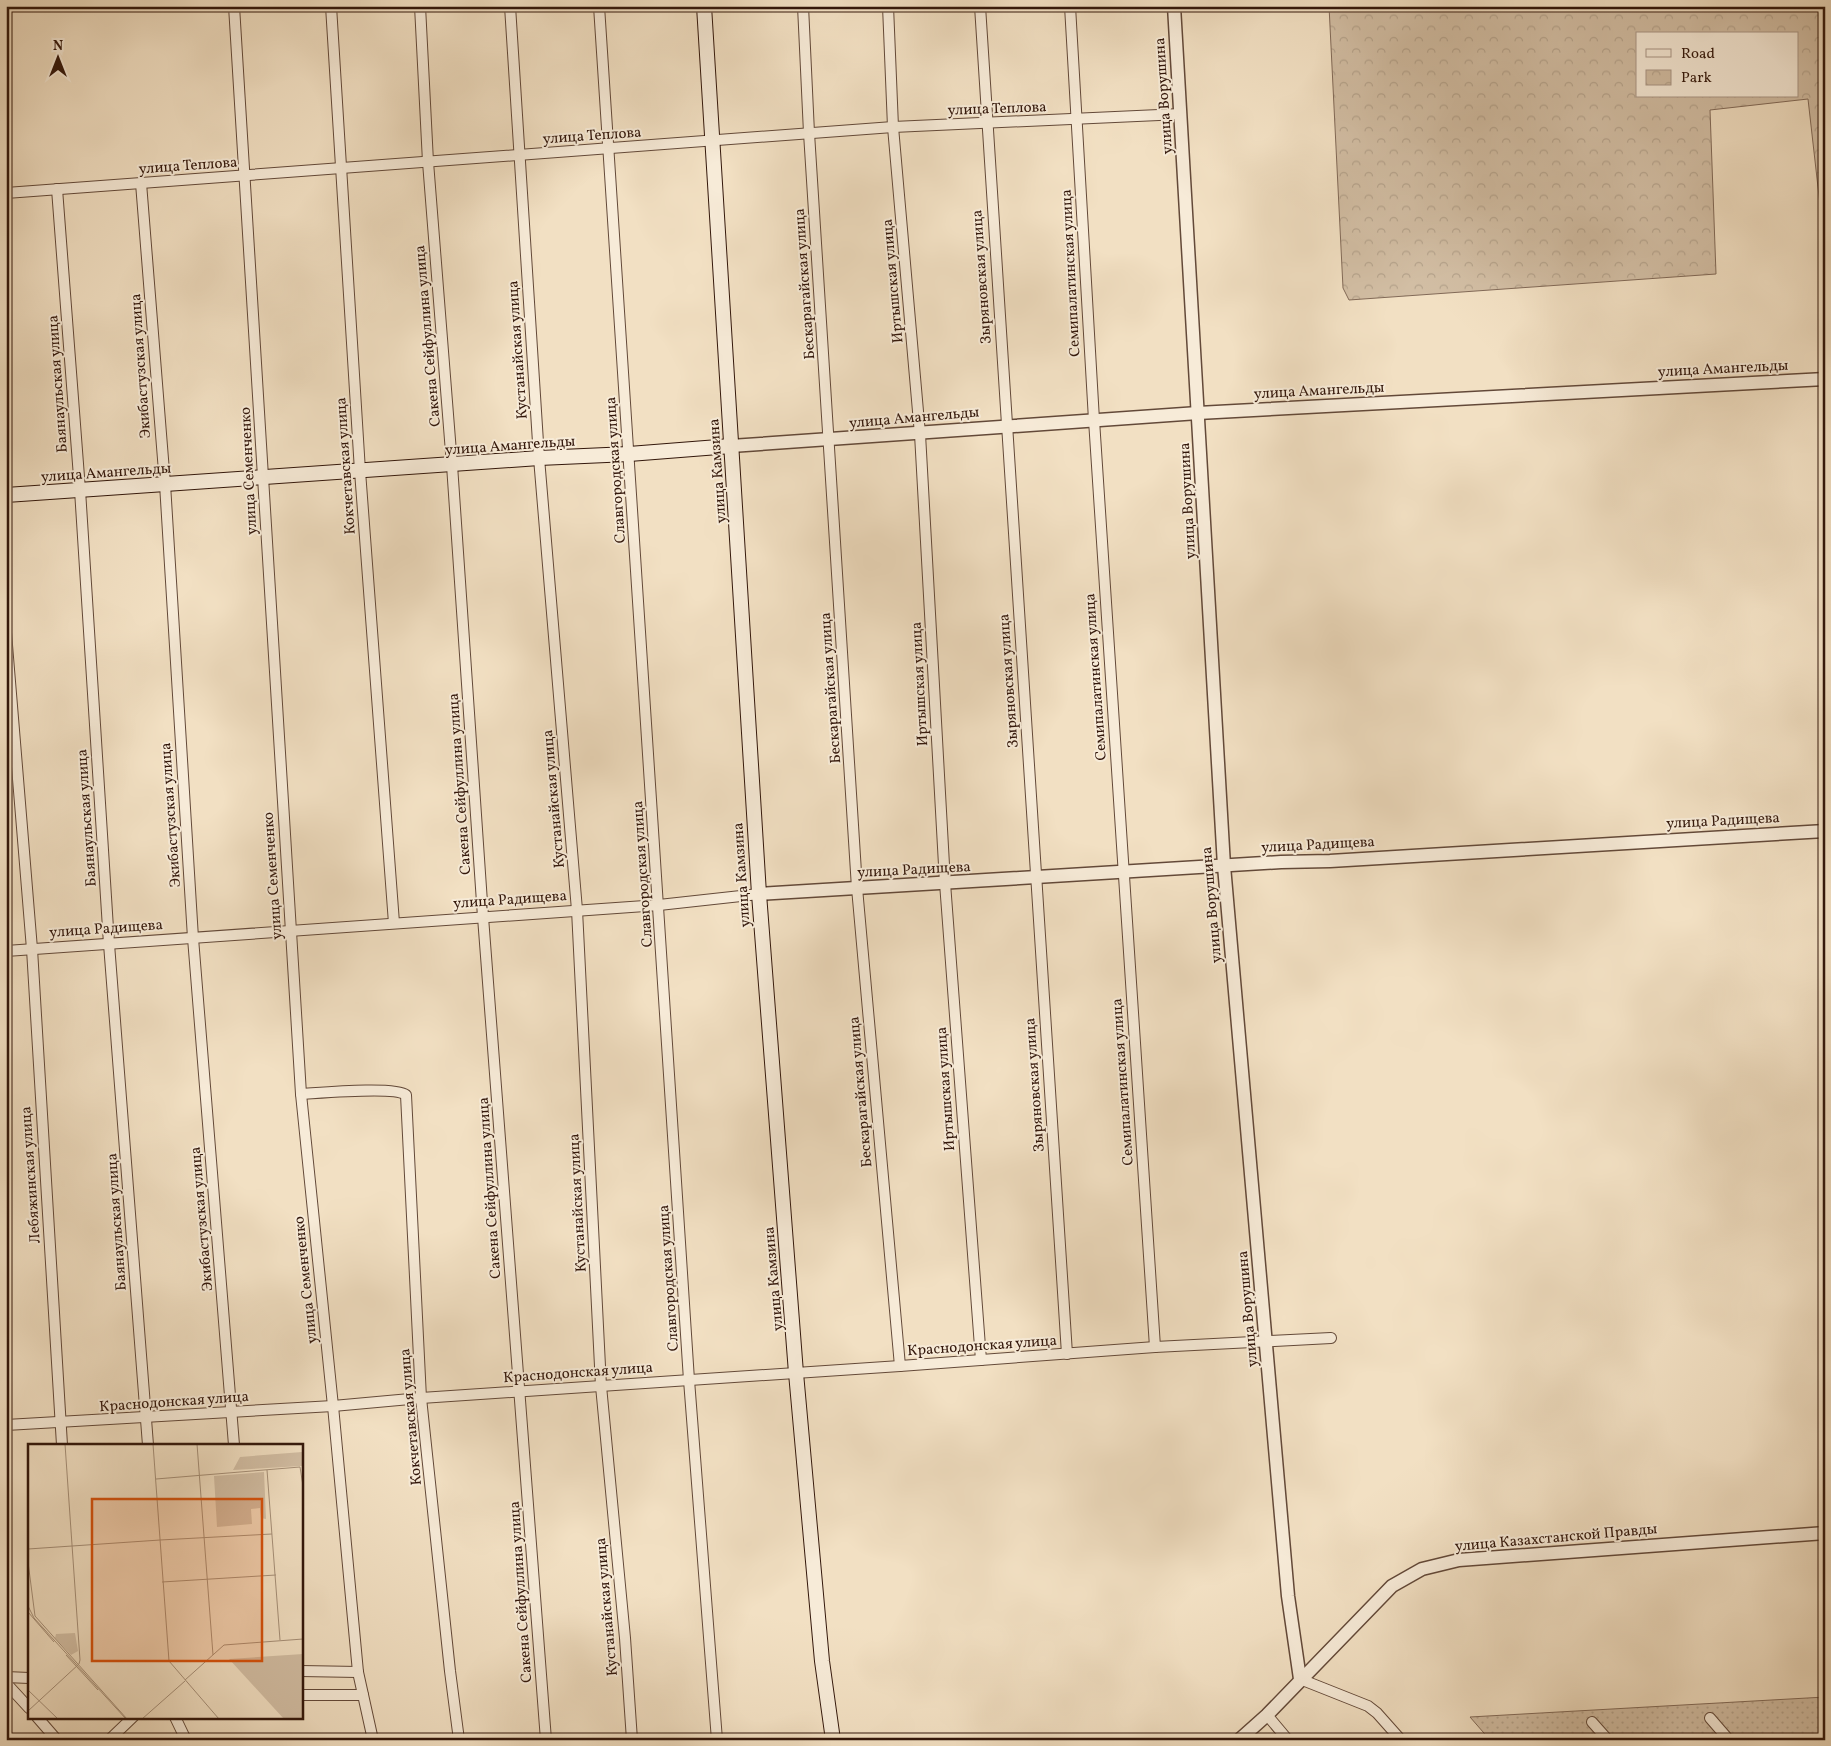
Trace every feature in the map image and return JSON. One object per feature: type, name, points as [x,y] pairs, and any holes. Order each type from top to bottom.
[{"type":"main road","name":"улица Камзина","points":[[704,6],[758,894],[796,1373],[822,1661],[833,1740]]},
{"type":"main road","name":"улица Амангельды","points":[[6,495],[731,446]]},
{"type":"street","name":"улица Семенченко","points":[[234,6],[300,1094],[333,1406],[358,1672],[373,1740]]},
{"type":"street","name":"Кокчетавская улица","points":[[331,6],[360,471],[394,924]]},
{"type":"street","name":"Сакена Сейфуллина улица","points":[[420,6],[428,162],[546,1740]]},
{"type":"street","name":"Кустанайская улица","points":[[510,6],[539,458],[577,910],[601,1386],[625,1638],[632,1740]]},
{"type":"street","name":"Славгородская улица","points":[[599,6],[689,1380],[717,1740]]},
{"type":"street","name":"Бескарагайская улица","points":[[803,6],[809,133],[857,888],[900,1366]]},
{"type":"street","name":"Иртышская улица","points":[[888,6],[893,127],[920,434],[945,883],[981,1360]]},
{"type":"street","name":"Зыряновская улица","points":[[980,6],[986,124],[1066,1354]]},
{"type":"street","name":"Семипалатинская улица","points":[[1070,6],[1094,420],[1155,1346]]},
{"type":"street","name":"улица Ворушина","points":[[1174,6],[1224,866],[1288,1596],[1300,1679]]},
{"type":"street","name":"улица Теплова","points":[[6,193],[893,127],[1181,114]]},
{"type":"street","name":"Экибастузская улица","points":[[141,183],[164,484],[193,938],[234,1444]]},
{"type":"street","name":"Баянаульская улица","points":[[58,189],[80,490],[109,944],[148,1444]]},
{"type":"street","name":"улица Амангельды","points":[[731,446],[1198,413],[1825,379]]},
{"type":"street","name":"Лебяжинская улица","points":[[6,633],[32,949],[62,1444]]},
{"type":"street","name":"улица Радищева","points":[[6,951],[659,904],[758,894],[1825,831]]},
{"type":"street","name":"Кокчетавская улица","points":[[300,1094],[387,1090],[402,1092],[406,1096],[421,1398],[459,1740]]},
{"type":"street","name":"Краснодонская улица","points":[[6,1426],[333,1406],[421,1398],[900,1366],[1155,1346],[1331,1338]]},
{"type":"street","name":"улица Казахстанской Правды","points":[[1239,1740],[1267,1715],[1392,1586],[1422,1569],[1459,1560],[1825,1532]]},
{"type":"street","points":[[302,1671],[358,1672]]},
{"type":"street","points":[[6,1677],[28,1678]]},
{"type":"street","points":[[1300,1679],[1368,1706],[1401,1740]]},
{"type":"street","points":[[6,1683],[28,1707]]},
{"type":"street","points":[[302,1695],[363,1695]]},
{"type":"street","points":[[1267,1715],[1288,1740]]},
{"type":"street","points":[[38,1718],[58,1740]]},
{"type":"street","points":[[109,1740],[133,1718]]},
{"type":"street","points":[[175,1718],[186,1740]]},
{"type":"street","points":[[1710,1718],[1729,1740]]},
{"type":"street","points":[[1592,1722],[1608,1740]]},
{"type":"green space","points":[[1329,6],[1825,6],[1825,208],[1820,205],[1808,99],[1710,110],[1716,274],[1349,300],[1343,288]]},
{"type":"green space","points":[[1825,1697],[1825,1740],[1490,1740],[1470,1717]]}]
